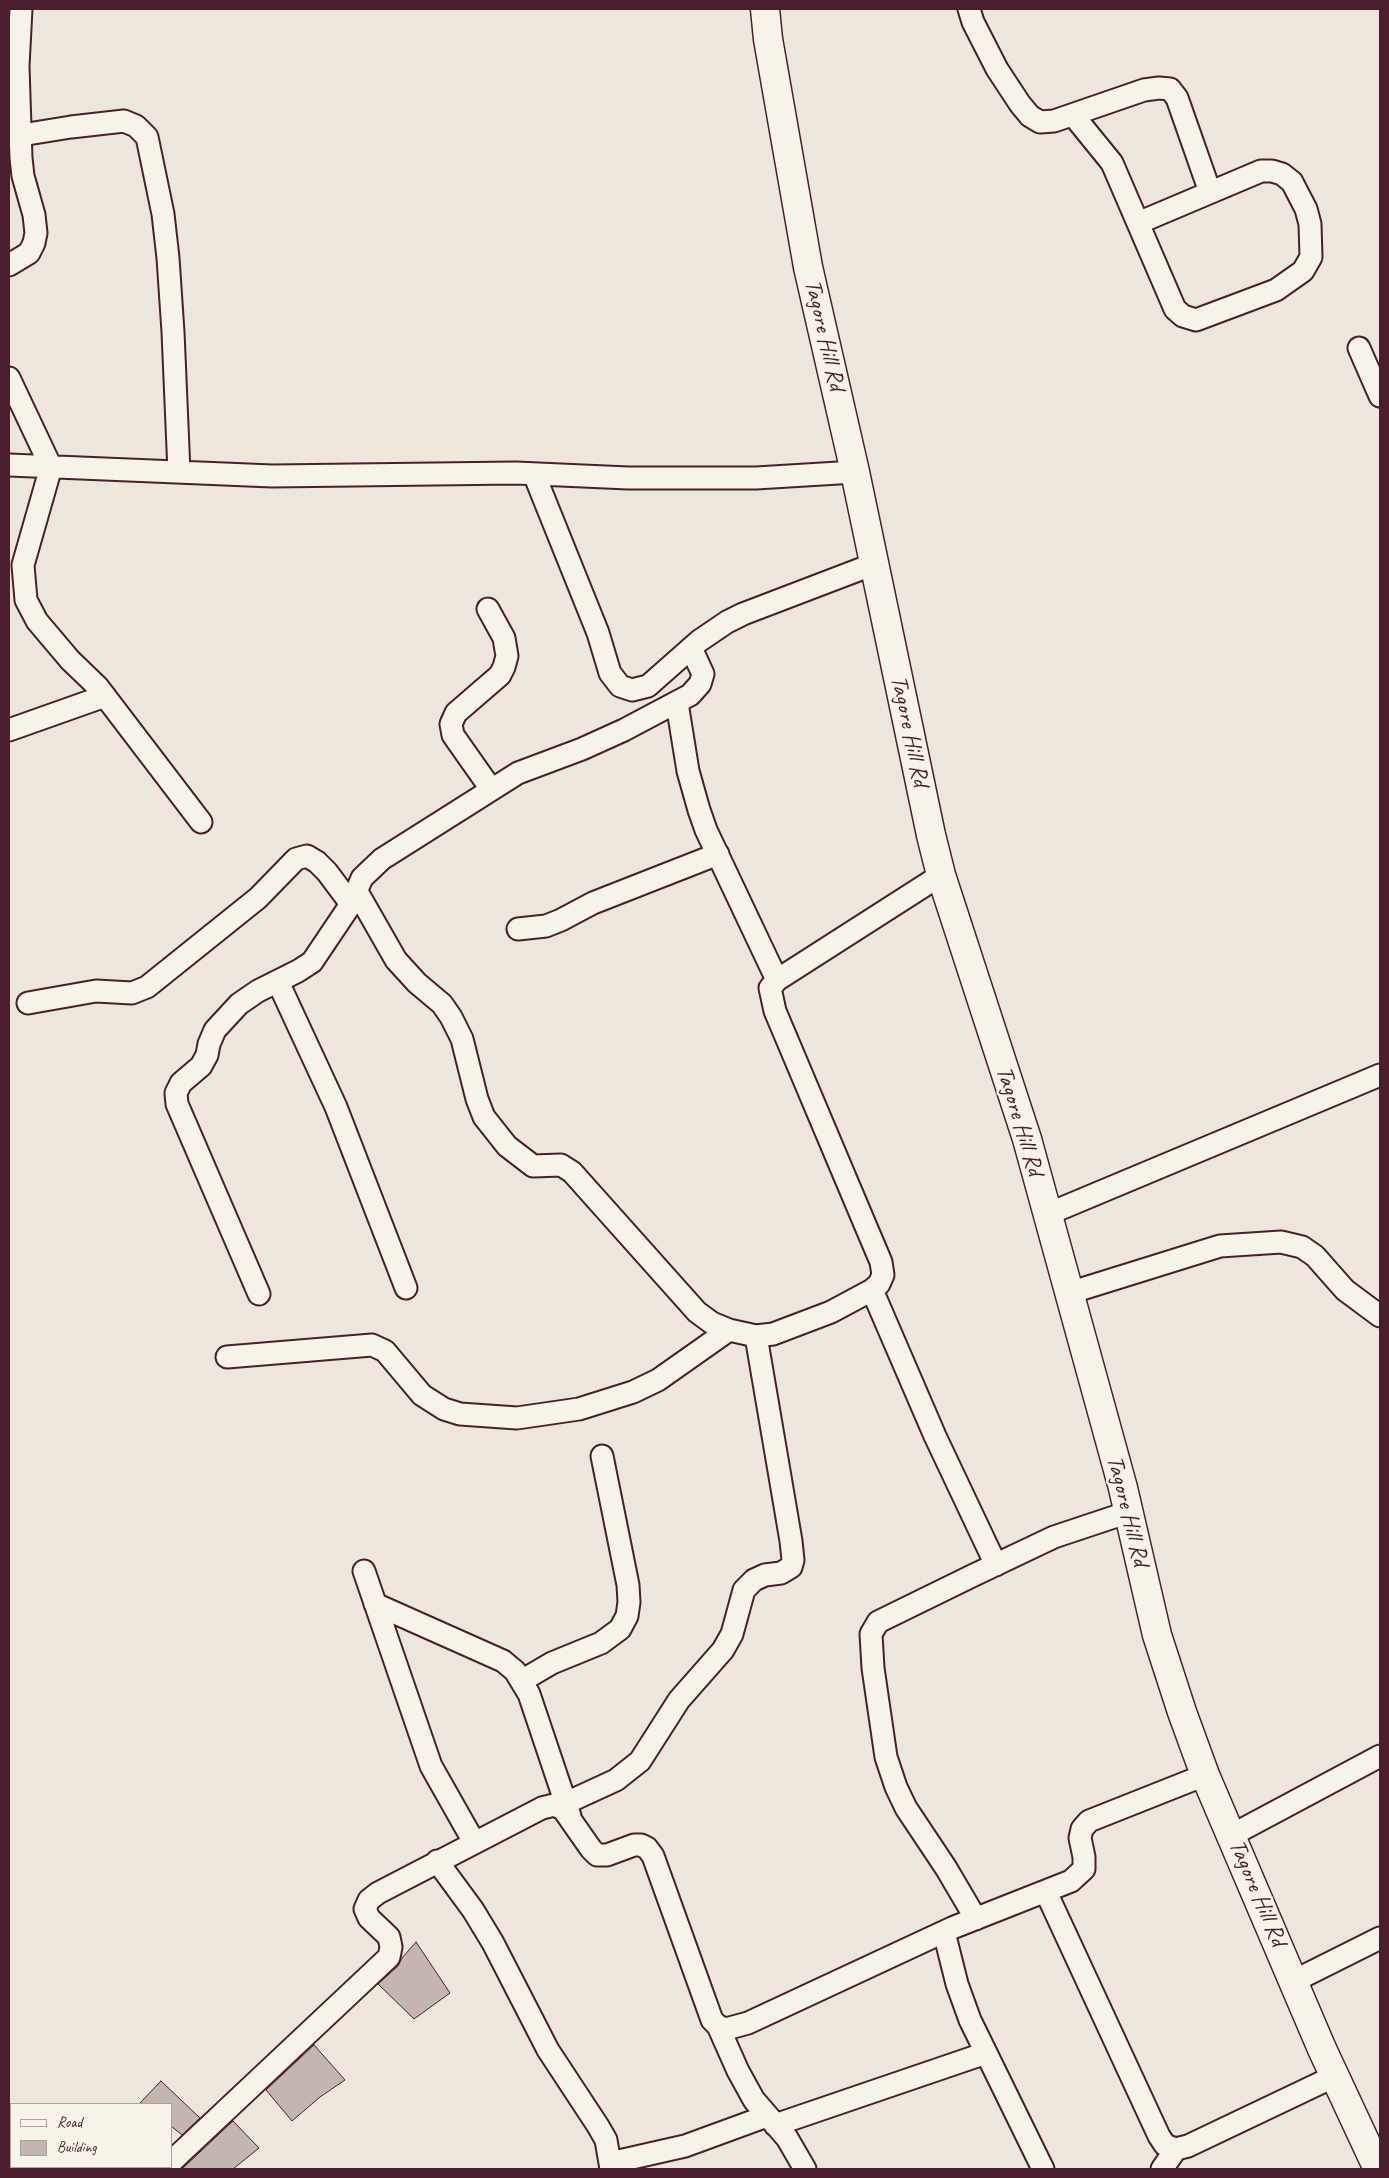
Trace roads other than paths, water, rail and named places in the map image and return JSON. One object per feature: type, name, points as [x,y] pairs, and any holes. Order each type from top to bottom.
[{"type":"main road","name":"Tagore Hill Rd","points":[[765,9],[768,39],[808,267],[855,472],[929,826],[941,875],[1027,1140],[1129,1512],[1157,1635],[1182,1712],[1205,1775],[1335,2076],[1378,2169]]},
{"type":"street","points":[[9,265],[29,253],[36,233],[34,215],[14,135],[21,9]]},
{"type":"street","points":[[969,9],[973,22],[997,69],[1030,116],[1040,122],[1054,121],[1144,90],[1170,89],[1176,98],[1210,192]]},
{"type":"street","points":[[1073,114],[1112,163],[1175,309],[1183,316],[1196,320],[1276,290],[1303,271],[1311,257],[1310,224],[1306,209],[1292,182],[1282,174],[1261,171],[1138,223]]},
{"type":"street","points":[[14,135],[124,121],[136,126],[147,137],[163,214],[168,258],[174,332],[179,472]]},
{"type":"street","points":[[1359,348],[1380,396]]},
{"type":"street","points":[[9,378],[51,467],[23,565],[26,600],[37,621],[53,641],[105,696],[201,822]]},
{"type":"street","points":[[9,465],[272,476],[525,473],[628,478],[756,478],[855,472]]},
{"type":"street","points":[[525,473],[592,618],[610,673],[620,686],[632,690],[648,686],[712,631],[743,614],[874,564]]},
{"type":"street","points":[[488,609],[504,638],[507,656],[504,667],[500,675],[456,713],[451,724],[454,735],[490,789]]},
{"type":"street","points":[[259,1294],[178,1104],[176,1093],[181,1083],[201,1066],[207,1055],[215,1030],[239,1004],[258,991],[278,982],[312,962],[353,897],[362,878],[382,859],[518,773],[582,749],[690,695],[700,684],[703,674],[691,648]]},
{"type":"street","points":[[9,730],[105,696]]},
{"type":"street","points":[[677,703],[693,789],[706,830],[777,980]]},
{"type":"street","points":[[518,929],[554,923],[592,903],[718,854]]},
{"type":"street","points":[[28,1003],[96,991],[132,992],[147,987],[258,898],[296,859],[306,856],[316,862],[353,897],[396,960],[417,984],[431,993],[442,1004],[462,1038],[477,1099],[484,1116],[507,1146],[533,1166],[562,1166],[572,1172],[698,1312],[712,1323],[729,1330],[756,1336],[773,1334],[831,1312],[872,1290],[879,1284],[884,1275],[881,1262],[775,1011],[770,988],[777,980],[941,875]]},
{"type":"street","points":[[278,982],[336,1107],[406,1288]]},
{"type":"street","points":[[1048,1214],[1380,1075]]},
{"type":"street","points":[[1069,1293],[1220,1246],[1281,1242],[1302,1247],[1315,1256],[1345,1290],[1380,1316]]},
{"type":"street","points":[[872,1290],[935,1436],[996,1565]]},
{"type":"street","points":[[227,1357],[372,1345],[385,1351],[422,1395],[444,1409],[460,1414],[517,1418],[579,1410],[633,1392],[658,1380],[729,1330]]},
{"type":"street","points":[[568,1811],[616,1780],[640,1761],[679,1700],[723,1650],[732,1634],[744,1590],[754,1580],[765,1575],[781,1573],[791,1567],[793,1560],[791,1541],[756,1336]]},
{"type":"street","points":[[523,1680],[552,1663],[601,1643],[620,1629],[626,1616],[629,1602],[628,1585],[602,1456]]},
{"type":"street","points":[[976,1919],[946,1868],[913,1820],[896,1788],[886,1757],[873,1668],[872,1634],[878,1622],[1054,1537],[1129,1512]]},
{"type":"street","points":[[364,1572],[431,1766],[474,1842]]},
{"type":"street","points":[[375,1604],[503,1661],[515,1670],[523,1680],[568,1811],[591,1850],[598,1854],[607,1855],[634,1845],[642,1845],[653,1856],[712,2020],[718,2026],[738,2072],[754,2100],[800,2158],[805,2169]]},
{"type":"street","points":[[1232,1835],[1380,1756]]},
{"type":"street","points":[[718,2026],[726,2029],[748,2022],[944,1932],[1071,1881],[1084,1869],[1084,1857],[1080,1838],[1082,1829],[1089,1821],[1205,1775]]},
{"type":"street","points":[[172,2161],[389,1956],[391,1947],[389,1938],[370,1918],[365,1909],[369,1900],[378,1892],[542,1808],[554,1805],[568,1811]]},
{"type":"street","points":[[437,1861],[473,1910],[548,2050],[606,2140],[611,2166],[686,2146],[986,2053]]},
{"type":"street","points":[[1046,1892],[1159,2136],[1165,2145],[1176,2149],[1188,2146],[1335,2076]]},
{"type":"street","points":[[944,1932],[962,2001],[1043,2169]]},
{"type":"street","points":[[1294,1981],[1380,1938]]},
{"type":"street","points":[[1162,2169],[1176,2149]]}]
